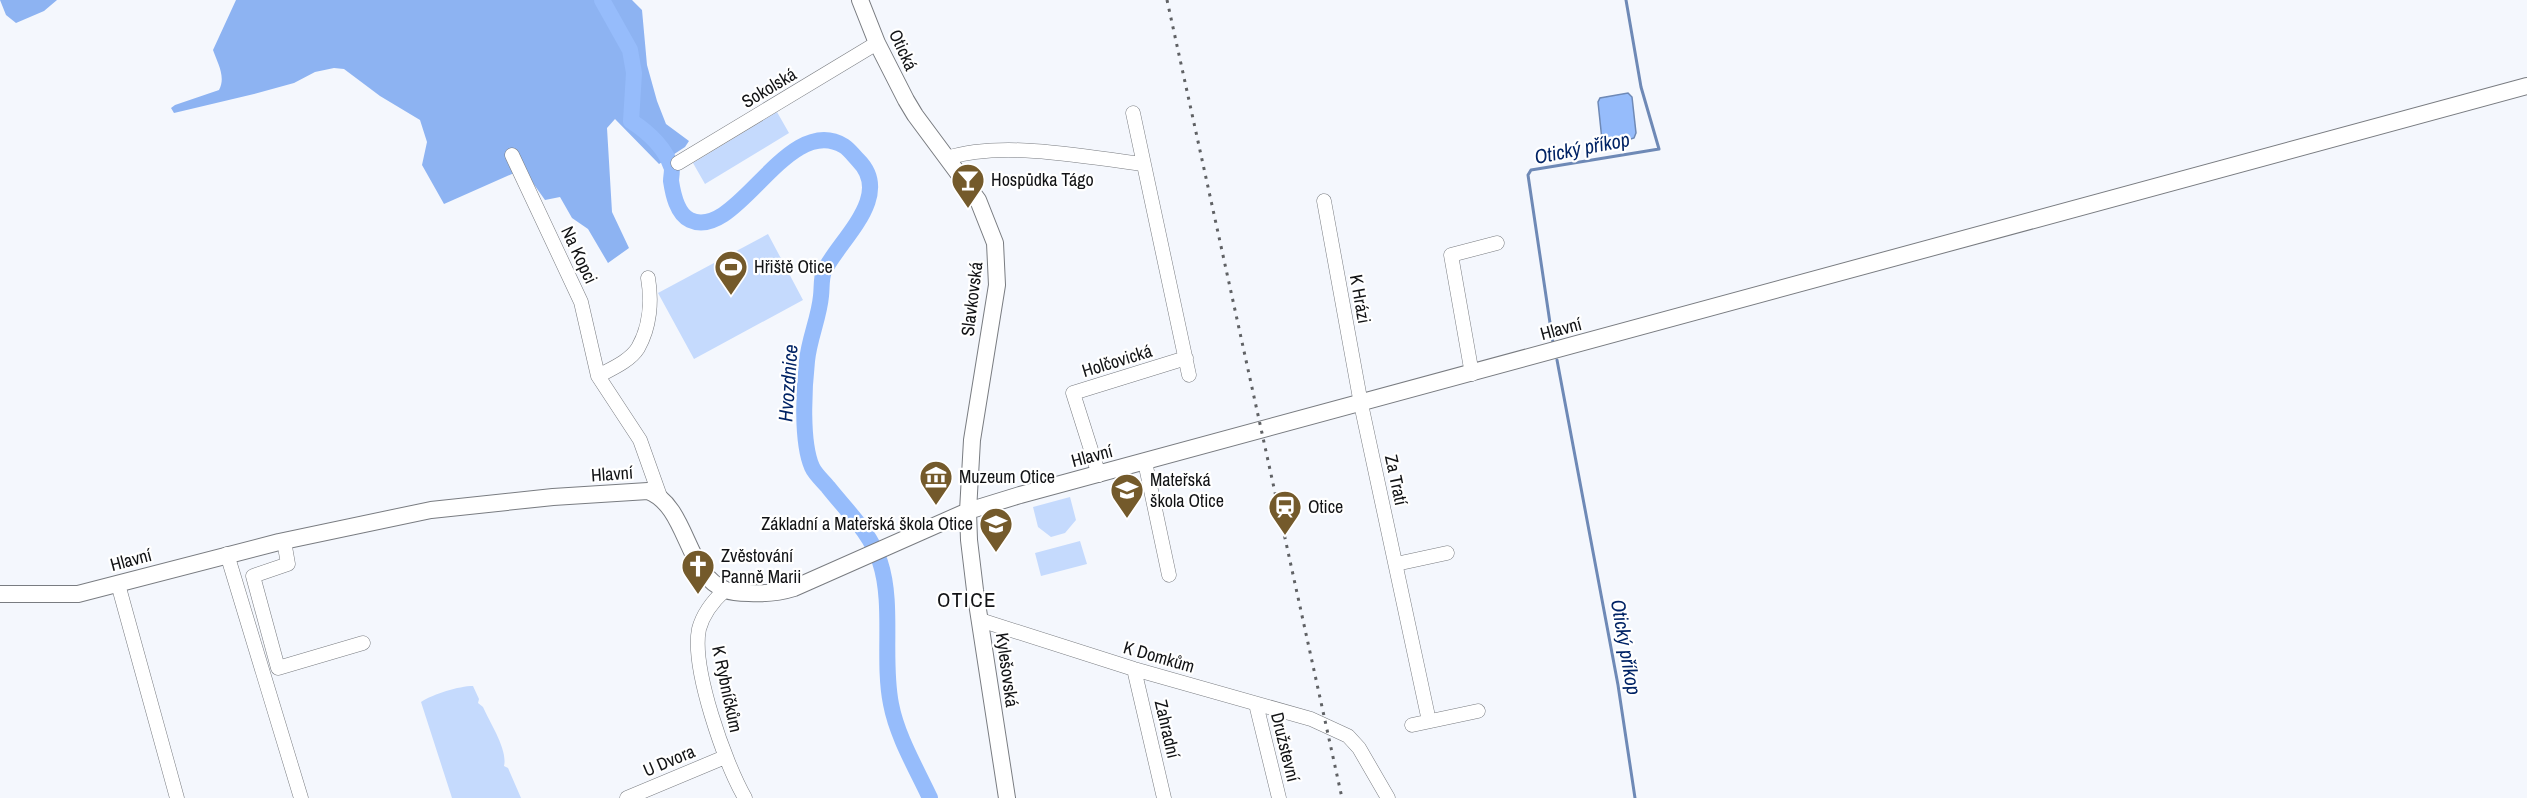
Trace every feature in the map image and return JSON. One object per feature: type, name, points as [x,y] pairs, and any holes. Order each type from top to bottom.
[{"type":"main road","name":"Otická","points":[[860,0],[877,44],[915,115]]},
{"type":"main road","name":"Hlavní","points":[[724,590],[777,593],[968,511],[2527,86]]},
{"type":"main road","name":"Slavkovská","points":[[915,115],[983,209],[993,233],[998,264],[997,285],[972,440],[968,511]]},
{"type":"main road","name":"Hlavní","points":[[0,594],[78,594],[227,554],[431,510],[553,497],[648,491],[661,499]]},
{"type":"main road","points":[[661,499],[671,511],[700,567],[724,590]]},
{"type":"main road","name":"Kylešovská","points":[[968,511],[969,540],[1007,798]]},
{"type":"street","name":"Sokolská","points":[[678,163],[877,44]]},
{"type":"street","points":[[1133,113],[1189,375]]},
{"type":"street","points":[[947,158],[983,150],[1054,154],[1143,164]]},
{"type":"street","name":"Na Kopci","points":[[512,155],[581,302],[598,376],[640,440],[661,499]]},
{"type":"street","name":"K Hrázi","points":[[1324,201],[1361,404]]},
{"type":"street","points":[[1472,374],[1451,255],[1497,243]]},
{"type":"street","points":[[598,376],[620,365],[637,350],[652,300],[648,278]]},
{"type":"street","name":"Holčovická","points":[[1099,475],[1073,393],[1186,358]]},
{"type":"street","name":"Za Tratí","points":[[1361,404],[1429,721]]},
{"type":"street","points":[[1144,462],[1169,575]]},
{"type":"street","points":[[284,541],[288,564],[253,576],[278,668],[363,643]]},
{"type":"street","points":[[1396,564],[1447,552]]},
{"type":"street","points":[[227,554],[301,798]]},
{"type":"street","points":[[118,584],[177,798]]},
{"type":"street","name":"K Rybníčkům","points":[[724,590],[703,619],[698,642],[709,702],[725,757],[745,798]]},
{"type":"street","name":"K Domkům","points":[[980,620],[1134,669],[1311,719],[1348,736],[1359,748],[1388,798]]},
{"type":"street","name":"Zahradní","points":[[1134,669],[1164,798]]},
{"type":"street","name":"Družstevní","points":[[1256,704],[1279,798]]},
{"type":"street","points":[[1412,725],[1478,711]]},
{"type":"street","name":"U Dvora","points":[[627,798],[725,757]]},
{"type":"shaded area","points":[[0,0],[57,0],[44,11],[16,23],[6,15]]},
{"type":"shaded area","points":[[236,0],[632,0],[642,10],[647,65],[666,124],[689,141],[685,147],[659,164],[615,119],[607,128],[612,212],[629,248],[608,263],[588,229],[572,218],[560,197],[545,200],[523,169],[444,204],[422,165],[427,142],[420,120],[380,96],[344,69],[334,68],[315,72],[294,83],[174,113],[171,108],[175,105],[219,90],[222,80],[213,50]]},
{"type":"shaded area","points":[[1628,93],[1632,97],[1636,133],[1634,138],[1616,144],[1602,140],[1598,102],[1600,98]]},
{"type":"shaded area","points":[[777,112],[789,133],[705,184],[693,163]]},
{"type":"shaded area","name":"Hřiště Otice","points":[[768,234],[803,300],[694,359],[658,293]]},
{"type":"shaded area","points":[[1070,497],[1076,520],[1065,533],[1051,537],[1038,527],[1033,507]]},
{"type":"shaded area","points":[[1080,541],[1087,564],[1041,576],[1035,553]]},
{"type":"shaded area","points":[[473,686],[479,699],[478,703],[483,707],[498,736],[505,760],[504,766],[508,768],[521,798],[452,798],[421,702],[446,691]]},
{"type":"waterway","name":"Hvozdnice","points":[[602,0],[630,50],[634,73],[631,121],[649,135],[664,152],[672,168],[671,181],[674,197],[682,213],[690,220],[708,222],[726,213],[783,160],[802,146],[823,140],[846,147],[868,174],[870,188],[867,203],[823,274],[820,304],[807,361],[804,400],[806,444],[813,470],[871,541],[880,562],[886,596],[887,669],[891,704],[902,740],[930,798]]},
{"type":"waterway","name":"Otický příkop","points":[[1553,343],[1528,175],[1531,170],[1659,149],[1641,87],[1626,0]]},
{"type":"waterway","name":"Otický příkop","points":[[1557,360],[1618,685],[1635,798]]},
{"type":"railway","points":[[1167,0],[1342,798]]},
{"type":"place","name":"Hospůdka Tágo","points":[[968,209]]},
{"type":"place","name":"Hřiště Otice","points":[[731,296]]},
{"type":"place","name":"Muzeum Otice","points":[[936,506]]},
{"type":"place","name":"Mateřská škola Otice","points":[[1127,519]]},
{"type":"place","name":"Otice","points":[[1285,536]]},
{"type":"place","name":"Základní a Mateřská škola Otice","points":[[996,553]]},
{"type":"place","name":"Zvěstování Panně Marii","points":[[698,595]]},
{"type":"district","name":"OTICE","points":[[967,600]]}]
